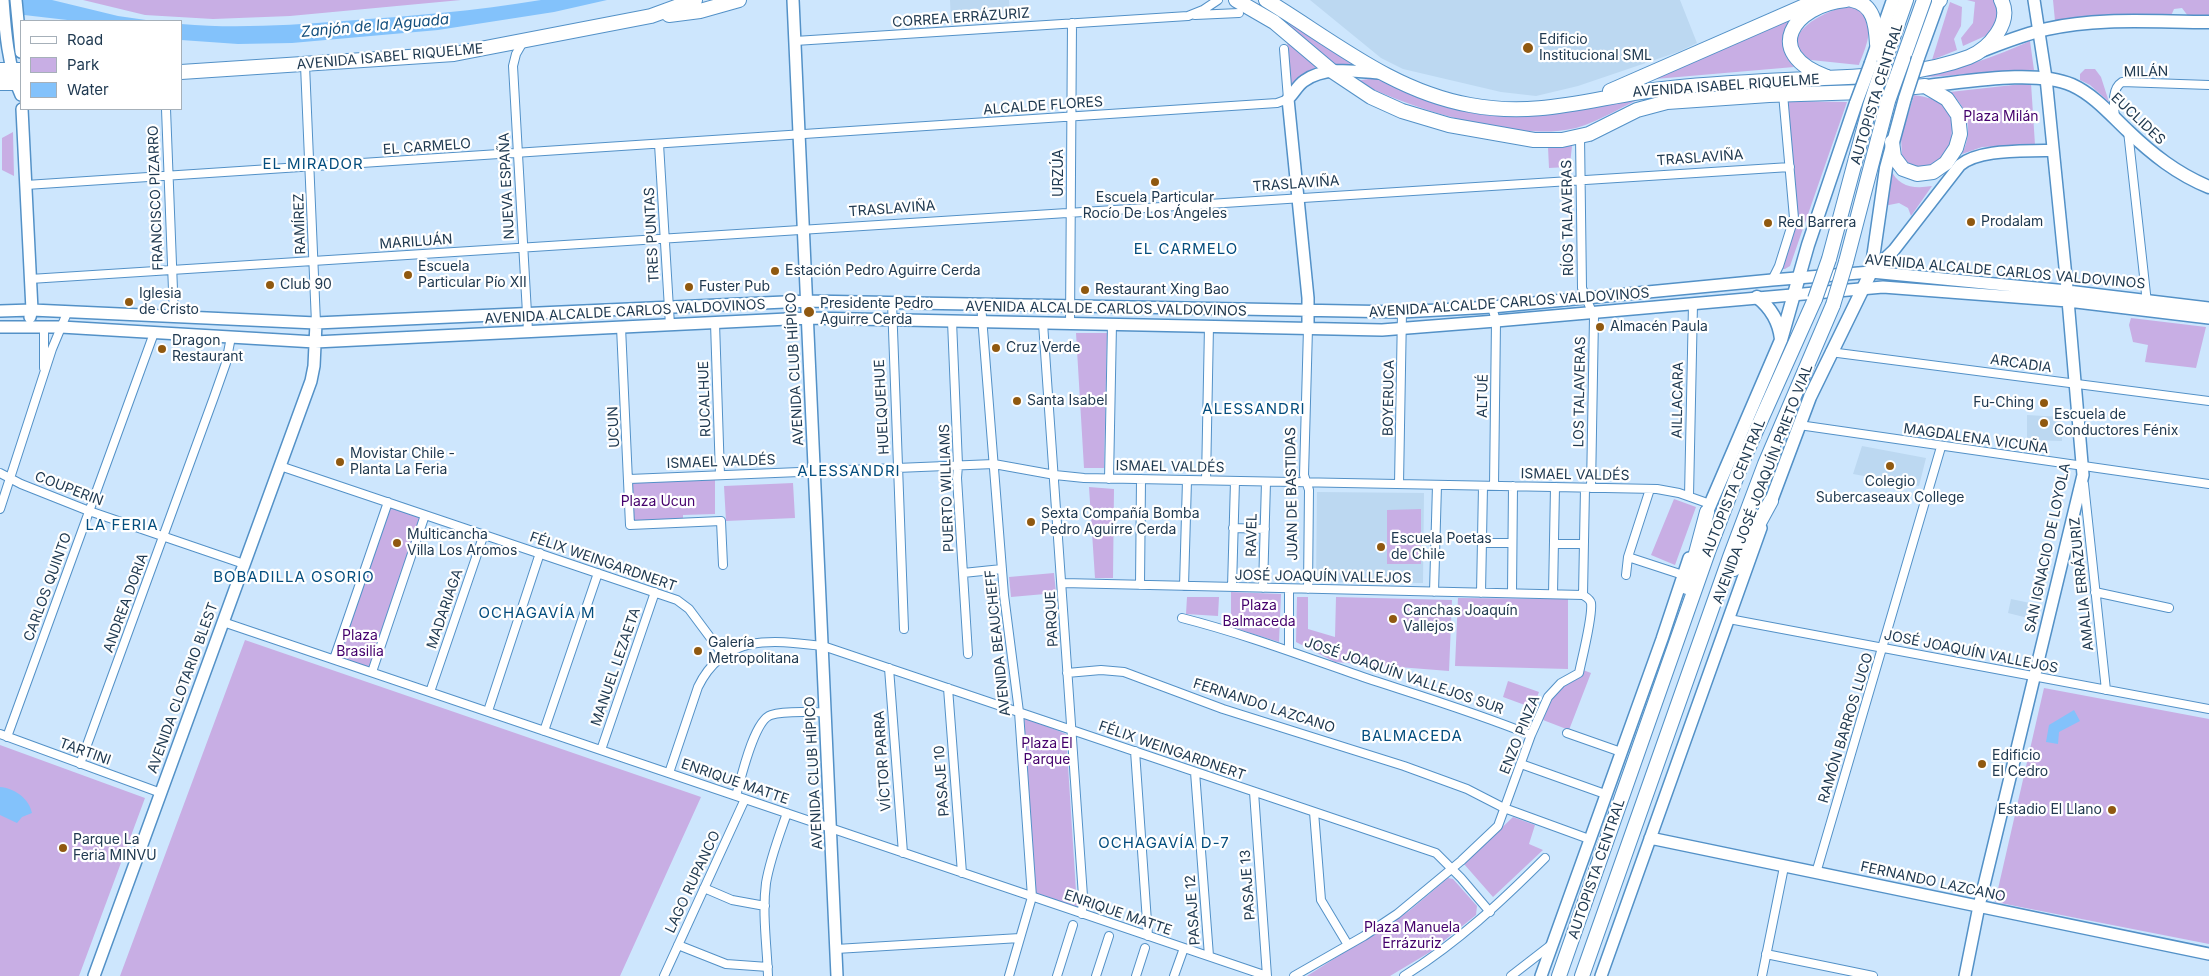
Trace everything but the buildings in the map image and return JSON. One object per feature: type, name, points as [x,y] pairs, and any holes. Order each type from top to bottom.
[{"type":"highway","name":"AVENIDA ISABEL RIQUELME","points":[[651,16],[695,0]]},
{"type":"highway","name":"AVENIDA ISABEL RIQUELME","points":[[183,73],[454,54],[651,16],[700,11],[739,0]]},
{"type":"highway","name":"AVENIDA ISABEL RIQUELME","points":[[1266,0],[1379,73],[1434,96],[1484,108],[1531,110],[1669,88],[1830,78],[1923,69],[1954,62],[1977,53]]},
{"type":"highway","points":[[1581,103],[1818,0]]},
{"type":"highway","points":[[1830,78],[1813,71],[1799,62],[1790,50],[1790,38],[1794,26],[1803,16],[1832,3],[1846,0]]},
{"type":"highway","points":[[1852,0],[1864,4],[1870,10],[1875,23],[1877,44]]},
{"type":"highway","name":"AUTOPISTA CENTRAL","points":[[1560,976],[1668,666],[1743,460],[1815,299],[1829,259],[1863,104],[1878,63],[1906,0]]},
{"type":"highway","name":"AUTOPISTA CENTRAL","points":[[1582,976],[1707,621],[1765,464],[1833,305],[1888,101],[1924,0]]},
{"type":"highway","points":[[1977,53],[2002,26],[2005,12],[2001,0]]},
{"type":"highway","name":"AVENIDA ISABEL RIQUELME","points":[[1237,7],[1274,22],[1332,71],[1379,101],[1433,122],[1534,140],[1553,140],[1580,136],[1605,127],[1637,110],[1661,103],[1783,94],[1863,92],[1925,86]]},
{"type":"highway","points":[[0,83],[16,81]]},
{"type":"highway","points":[[1892,142],[1895,160],[1903,169],[1914,173],[1925,174],[1937,170],[1953,153],[1960,134],[1958,114],[1947,99],[1925,86]]},
{"type":"highway","points":[[1707,621],[1771,501]]},
{"type":"highway","points":[[1668,666],[1672,644],[1709,508]]},
{"type":"main road","points":[[3,0],[4,23],[20,98]]},
{"type":"main road","points":[[16,0],[20,43]]},
{"type":"main road","name":"AVENIDA CLUB HÍPICO","points":[[793,0],[832,828],[837,976]]},
{"type":"main road","points":[[1878,63],[1877,44],[1893,0]]},
{"type":"main road","name":"AVENIDA JOSÉ JOAQUÍN PRIETO VIAL","points":[[1602,976],[1799,426],[1830,352],[1865,288],[1871,272],[1882,190],[1892,142],[1904,98],[1939,0]]},
{"type":"main road","name":"SAN IGNACIO DE LOYOLA","points":[[1964,976],[2083,471],[2046,78],[2034,0]]},
{"type":"main road","name":"AVENIDA ISABEL RIQUELME","points":[[1977,53],[2038,31],[2101,22],[2209,22]]},
{"type":"main road","points":[[1288,99],[1305,80],[1332,71],[1379,73]]},
{"type":"main road","name":"AVENIDA ISABEL RIQUELME","points":[[1925,86],[2046,78]]},
{"type":"main road","name":"EUCLIDES","points":[[2046,78],[2078,88],[2170,166],[2209,187]]},
{"type":"main road","name":"JUAN DE BASTIDAS","points":[[1288,99],[1309,310],[1308,328]]},
{"type":"main road","points":[[1541,976],[1683,575],[1709,508],[1782,340],[1799,277],[1863,104]]},
{"type":"main road","points":[[22,110],[32,310],[28,326]]},
{"type":"main road","points":[[1871,272],[1894,250],[1960,166],[1967,160],[1984,154],[2053,150]]},
{"type":"main road","name":"AVENIDA ALCALDE CARLOS VALDOVINOS","points":[[0,311],[32,310],[316,323],[807,301],[1402,312],[1492,307],[1799,277],[1871,272],[2147,305],[2209,308]]},
{"type":"main road","name":"AVENIDA ALCALDE CARLOS VALDOVINOS","points":[[0,327],[44,326],[315,342],[808,318],[1402,329],[1865,288],[1894,287],[2068,296]]},
{"type":"main road","points":[[1669,290],[1670,306]]},
{"type":"main road","points":[[1757,297],[1774,314],[1780,328],[1782,340]]},
{"type":"main road","points":[[721,322],[731,319],[733,314],[728,304]]},
{"type":"main road","points":[[741,304],[738,316],[745,321]]},
{"type":"main road","name":"AVENIDA ALCALDE CARLOS VALDOVINOS","points":[[2147,305],[2209,318]]},
{"type":"main road","points":[[1152,325],[1153,307]]},
{"type":"main road","points":[[1228,309],[1228,326]]},
{"type":"main road","points":[[604,310],[600,320],[606,328]]},
{"type":"main road","points":[[588,311],[593,320],[588,328]]},
{"type":"main road","points":[[552,312],[557,321],[553,330]]},
{"type":"main road","points":[[568,312],[564,321],[569,329]]},
{"type":"main road","points":[[102,329],[103,314]]},
{"type":"main road","points":[[174,316],[174,334]]},
{"type":"main road","points":[[420,318],[421,336]]},
{"type":"main road","points":[[244,338],[246,321]]},
{"type":"main road","points":[[347,322],[347,340]]},
{"type":"main road","name":"AVENIDA CLOTARIO BLEST","points":[[94,976],[312,375],[316,323]]},
{"type":"main road","name":"FERNANDO LAZCANO","points":[[1650,838],[2209,954]]},
{"type":"street","name":"CORREA ERRÁZURIZ","points":[[1188,16],[1203,10],[1218,0]]},
{"type":"street","name":"CORREA ERRÁZURIZ","points":[[795,40],[1188,16],[1237,7]]},
{"type":"street","name":"URZÚA","points":[[1070,324],[1072,23]]},
{"type":"street","name":"NUEVA ESPAÑA","points":[[523,42],[516,54],[513,66],[528,331]]},
{"type":"street","name":"JUAN DE BASTIDAS","points":[[1284,49],[1288,99]]},
{"type":"street","name":"RAMÍREZ","points":[[305,65],[316,323]]},
{"type":"street","name":"MILÁN","points":[[2115,118],[2116,86],[2122,82],[2209,85]]},
{"type":"street","points":[[1772,280],[1792,229],[1794,209],[1783,94]]},
{"type":"street","name":"ALCALDE FLORES","points":[[799,135],[1277,103],[1288,99]]},
{"type":"street","name":"FRANCISCO PIZARRO","points":[[166,110],[174,316]]},
{"type":"street","points":[[2128,131],[2147,305]]},
{"type":"street","name":"EL CARMELO","points":[[26,185],[799,135]]},
{"type":"street","name":"RÍOS TALAVERAS","points":[[1580,136],[1582,288],[1586,298]]},
{"type":"street","name":"TRES PUNTAS","points":[[659,144],[670,325]]},
{"type":"street","name":"TRASLAVIÑA","points":[[804,230],[1790,167]]},
{"type":"street","name":"MARILUÁN","points":[[30,279],[804,230]]},
{"type":"street","name":"LOS TALAVERAS","points":[[1585,596],[1584,544],[1594,322],[1586,298]]},
{"type":"street","name":"HUELQUEHUE","points":[[892,303],[891,320],[904,629]]},
{"type":"street","name":"AVENIDA BEAUCHEFF","points":[[981,304],[1002,569],[1019,712],[1032,897],[1009,976]]},
{"type":"street","name":"AILLACARA","points":[[1689,496],[1693,304]]},
{"type":"street","name":"ALTUÉ","points":[[1492,307],[1496,322],[1494,486]]},
{"type":"street","points":[[0,509],[67,312]]},
{"type":"street","name":"BOYERUCA","points":[[1399,484],[1402,312]]},
{"type":"street","name":"PUERTO WILLIAMS","points":[[952,321],[957,478],[968,654]]},
{"type":"street","name":"RUCALHUE","points":[[720,475],[721,322]]},
{"type":"street","name":"PARQUE","points":[[1043,323],[1063,583],[1070,730],[1083,896],[1082,914]]},
{"type":"street","points":[[1109,479],[1112,324]]},
{"type":"street","points":[[44,326],[44,375]]},
{"type":"street","points":[[1206,480],[1209,326]]},
{"type":"street","name":"UCUN","points":[[621,327],[630,525],[721,521],[723,564]]},
{"type":"street","name":"JUAN DE BASTIDAS","points":[[1308,328],[1304,475],[1309,490],[1308,589]]},
{"type":"street","name":"CARLOS QUINTO","points":[[3,736],[89,511],[154,333]]},
{"type":"street","name":"ANDREA DORIA","points":[[80,764],[223,371],[231,337]]},
{"type":"street","name":"ARCADIA","points":[[1830,352],[2209,402]]},
{"type":"street","name":"MAGDALENA VICUÑA","points":[[1799,426],[1942,446],[2083,471],[2209,484]]},
{"type":"street","name":"RAMÓN BARROS LUCO","points":[[1816,873],[1942,446]]},
{"type":"street","name":"ISMAEL VALDÉS","points":[[629,479],[994,464],[1055,475],[1109,479],[1650,489],[1689,496],[1709,508]]},
{"type":"street","name":"FÉLIX WEINGARDNERT","points":[[280,466],[655,592],[686,605],[724,656],[743,646],[768,641],[823,646],[1436,853],[1452,868],[1490,912]]},
{"type":"street","name":"AMALIA ERRÁZURIZ","points":[[2083,471],[2106,690]]},
{"type":"street","name":"COUPERIN","points":[[0,473],[10,479],[89,511],[244,564]]},
{"type":"street","points":[[1140,585],[1141,479]]},
{"type":"street","points":[[1184,586],[1187,480]]},
{"type":"street","points":[[1232,587],[1235,481]]},
{"type":"street","name":"RAVEL","points":[[1264,588],[1266,482]]},
{"type":"street","points":[[1434,592],[1437,485]]},
{"type":"street","points":[[1481,589],[1483,486]]},
{"type":"street","points":[[1512,593],[1513,486]]},
{"type":"street","points":[[1553,594],[1555,487]]},
{"type":"street","points":[[1626,575],[1628,557],[1650,489]]},
{"type":"street","points":[[334,659],[388,502]]},
{"type":"street","points":[[372,672],[425,515]]},
{"type":"street","points":[[1234,528],[1265,529]]},
{"type":"street","name":"MADARIAGA","points":[[430,692],[484,534]]},
{"type":"street","points":[[1482,542],[1512,543]]},
{"type":"street","points":[[1554,544],[1584,544]]},
{"type":"street","points":[[488,711],[540,554]]},
{"type":"street","points":[[1628,557],[1683,575]]},
{"type":"street","points":[[963,573],[1002,569]]},
{"type":"street","points":[[544,731],[598,573]]},
{"type":"street","name":"JOSÉ JOAQUÍN VALLEJOS","points":[[1063,583],[1434,592],[1481,589],[1512,593],[1585,596]]},
{"type":"street","points":[[1289,589],[1289,650]]},
{"type":"street","name":"MANUEL LEZAETA","points":[[601,750],[655,592]]},
{"type":"street","points":[[2096,592],[2169,608]]},
{"type":"street","name":"ENZO PINZA","points":[[1294,976],[1397,914],[1498,826],[1531,735],[1553,690],[1579,673],[1591,603],[1585,596]]},
{"type":"street","name":"JOSÉ JOAQUÍN VALLEJOS SUR","points":[[1182,618],[1222,628],[1289,650],[1531,735]]},
{"type":"street","name":"JOSÉ JOAQUÍN VALLEJOS","points":[[1729,619],[2209,709]]},
{"type":"street","name":"ENRIQUE MATTE","points":[[223,622],[1267,976]]},
{"type":"street","points":[[669,773],[701,682],[713,665],[724,656]]},
{"type":"street","name":"VÍCTOR PARRA","points":[[889,668],[903,853]]},
{"type":"street","name":"FERNANDO LAZCANO","points":[[1067,673],[1102,670],[1124,672],[1182,695],[1404,766],[1466,789],[1504,808],[1589,839]]},
{"type":"street","points":[[1182,686],[1182,695]]},
{"type":"street","name":"PASAJE 10","points":[[948,688],[962,873]]},
{"type":"street","points":[[736,796],[757,730],[766,718],[774,714],[826,712]]},
{"type":"street","points":[[1567,733],[1621,752]]},
{"type":"street","name":"TARTINI","points":[[3,736],[160,793]]},
{"type":"street","points":[[1135,751],[1148,936]]},
{"type":"street","points":[[1521,764],[1605,794]]},
{"type":"street","name":"PASAJE 12","points":[[1195,772],[1209,956]]},
{"type":"street","name":"PASAJE 13","points":[[1254,792],[1267,976]]},
{"type":"street","name":"LAGO RUPANCO","points":[[664,976],[745,799]]},
{"type":"street","points":[[1314,812],[1321,900],[1348,945]]},
{"type":"street","points":[[678,945],[726,964],[768,972],[765,906],[768,873],[787,813]]},
{"type":"street","points":[[1404,976],[1446,948],[1490,912],[1545,858]]},
{"type":"street","points":[[1762,976],[1784,866]]},
{"type":"street","points":[[704,888],[742,903],[765,906]]},
{"type":"street","points":[[1058,976],[1073,925]]},
{"type":"street","points":[[1096,976],[1109,936]]},
{"type":"street","points":[[836,949],[1020,938]]},
{"type":"street","points":[[1511,976],[1552,944]]},
{"type":"street","points":[[1136,976],[1146,948]]},
{"type":"street","points":[[1174,976],[1184,948]]},
{"type":"street","points":[[1766,954],[1873,976]]},
{"type":"shaded area","points":[[950,0],[1009,0],[1010,19],[951,23]]},
{"type":"shaded area","name":"Edificio Institucional SML","points":[[1310,0],[1680,0],[1697,43],[1678,52],[1578,86],[1536,96],[1501,92],[1403,69],[1381,58]]},
{"type":"shaded area","name":"Escuela de Conductores Fénix","points":[[2027,415],[2061,417],[2062,441],[2027,440]]},
{"type":"shaded area","name":"Colegio Subercaseaux College","points":[[1862,446],[1926,458],[1919,486],[1853,474]]},
{"type":"shaded area","name":"Escuela Poetas de Chile","points":[[1317,492],[1424,493],[1423,583],[1316,582]]},
{"type":"shaded area","points":[[2011,599],[2035,604],[2032,619],[2008,613]]},
{"type":"green space","points":[[83,0],[461,0],[290,16],[213,19],[145,15]]},
{"type":"green space","points":[[1250,0],[1261,5],[1359,67],[1334,65],[1280,20]]},
{"type":"green space","points":[[1967,0],[1998,0],[2002,7],[1994,32],[1963,46],[1961,38],[1973,23],[1975,2]]},
{"type":"green space","points":[[2053,0],[2209,0],[2209,16],[2188,16],[2182,8],[2174,9],[2171,16],[2088,18],[2055,21]]},
{"type":"green space","points":[[1950,2],[1962,7],[1961,26],[1954,39],[1957,50],[1932,60]]},
{"type":"green space","points":[[1848,6],[1859,9],[1869,21],[1868,39],[1859,65],[1811,60],[1800,51],[1797,42],[1800,33],[1807,26],[1827,13]]},
{"type":"green space","points":[[1796,14],[1785,41],[1786,54],[1794,67],[1655,79]]},
{"type":"green space","points":[[1287,40],[1315,65],[1315,70],[1302,75],[1290,86]]},
{"type":"green space","name":"Plaza Milán","points":[[2030,41],[2034,70],[1927,77],[1928,75],[1980,61]]},
{"type":"green space","points":[[2085,69],[2095,69],[2101,77],[2109,102],[2090,85],[2080,80],[2080,74]]},
{"type":"green space","points":[[1375,78],[1450,108],[1482,115],[1498,116],[1536,115],[1648,95],[1576,128],[1551,131],[1523,131],[1494,127],[1433,112],[1355,81]]},
{"type":"green space","name":"Plaza Milán","points":[[2031,83],[2035,145],[1982,147],[1962,154],[1967,137],[1967,121],[1961,106],[1950,92]]},
{"type":"green space","points":[[1914,95],[1938,102],[1945,108],[1951,118],[1952,134],[1947,151],[1938,164],[1930,168],[1912,169],[1902,158],[1901,137]]},
{"type":"green space","points":[[1787,101],[1847,102],[1790,266],[1781,269],[1796,221]]},
{"type":"green space","points":[[13,132],[14,176],[2,170],[2,138]]},
{"type":"green space","points":[[1572,146],[1570,164],[1567,167],[1549,168],[1548,147]]},
{"type":"green space","points":[[1890,168],[1902,183],[1912,187],[1932,186],[1911,216],[1908,208],[1899,203],[1884,206]]},
{"type":"green space","points":[[2131,318],[2206,327],[2196,368],[2145,362],[2148,345],[2133,342],[2129,325]]},
{"type":"green space","points":[[1076,333],[1107,333],[1104,468],[1084,468]]},
{"type":"green space","name":"Plaza Ucun","points":[[715,479],[715,514],[683,515],[683,522],[632,524],[631,482]]},
{"type":"green space","points":[[793,483],[795,518],[726,521],[724,486]]},
{"type":"green space","points":[[1089,487],[1114,489],[1113,578],[1095,578]]},
{"type":"green space","points":[[1674,499],[1696,507],[1675,565],[1651,555]]},
{"type":"green space","name":"Plaza Brasilia","points":[[389,506],[421,518],[371,669],[337,657]]},
{"type":"green space","points":[[1421,509],[1421,564],[1387,564],[1387,510]]},
{"type":"green space","points":[[1054,573],[1056,593],[1011,597],[1009,577]]},
{"type":"green space","name":"Plaza Balmaceda","points":[[1231,592],[1281,594],[1279,642],[1231,627]]},
{"type":"green space","points":[[1187,597],[1219,597],[1218,616],[1186,614]]},
{"type":"green space","name":"Canchas Joaquín Vallejos","points":[[1297,597],[1308,597],[1308,629],[1335,637],[1336,597],[1452,600],[1449,671],[1335,662],[1296,642]]},
{"type":"green space","name":"Canchas Joaquín Vallejos","points":[[1458,598],[1568,599],[1568,669],[1455,666]]},
{"type":"green space","points":[[245,640],[701,797],[620,976],[120,976]]},
{"type":"green space","points":[[1583,670],[1591,673],[1569,730],[1543,720],[1554,691]]},
{"type":"green space","points":[[1508,681],[1539,692],[1533,708],[1503,697]]},
{"type":"green space","name":"Estadio El Llano","points":[[2044,688],[2209,719],[2209,944],[1995,902]]},
{"type":"green space","name":"Plaza El Parque","points":[[1024,717],[1066,734],[1077,907],[1036,894]]},
{"type":"green space","name":"Parque La Feria MINVU","points":[[0,745],[145,798],[79,976],[0,976]]},
{"type":"green space","name":"Plaza Manuela Errázuriz","points":[[1513,817],[1535,825],[1529,844],[1543,850],[1493,897],[1464,864]]},
{"type":"green space","name":"Plaza Manuela Errázuriz","points":[[1448,878],[1453,879],[1477,906],[1476,915],[1430,952],[1390,976],[1307,976],[1409,911]]},
{"type":"water","points":[[0,0],[52,0],[118,16],[146,20],[67,20],[24,15],[0,15]]},
{"type":"water","name":"Zanjón de la Aguada","points":[[541,0],[607,0],[554,12],[438,30],[292,43],[238,44],[182,40],[182,24],[263,26],[303,24],[443,13]]},
{"type":"water","points":[[2074,710],[2080,721],[2059,732],[2058,744],[2046,742],[2049,725]]},
{"type":"water","points":[[0,787],[10,789],[24,798],[32,813],[22,817],[17,823],[0,815]]},
{"type":"place","name":"Edificio Institucional SML","points":[[1528,48]]},
{"type":"place","name":"Escuela Particular Rocío De Los Ángeles","points":[[1155,182]]},
{"type":"place","name":"Prodalam","points":[[1971,222]]},
{"type":"place","name":"Red Barrera","points":[[1768,223]]},
{"type":"place","name":"Estación Pedro Aguirre Cerda","points":[[775,271]]},
{"type":"place","name":"Escuela Particular Pío XII","points":[[408,275]]},
{"type":"place","name":"Club 90","points":[[270,285]]},
{"type":"place","name":"Fuster Pub","points":[[689,287]]},
{"type":"place","name":"Restaurant Xing Bao","points":[[1085,290]]},
{"type":"place","name":"Iglesia de Cristo","points":[[129,302]]},
{"type":"place","name":"Presidente Pedro Aguirre Cerda","points":[[809,312]]},
{"type":"place","name":"Almacén Paula","points":[[1600,327]]},
{"type":"place","name":"Cruz Verde","points":[[996,348]]},
{"type":"place","name":"Dragon Restaurant","points":[[162,349]]},
{"type":"place","name":"Santa Isabel","points":[[1017,401]]},
{"type":"place","name":"Fu-Ching","points":[[2044,403]]},
{"type":"place","name":"Escuela de Conductores Fénix","points":[[2044,423]]},
{"type":"place","name":"Movistar Chile - Planta La Feria","points":[[340,462]]},
{"type":"place","name":"Colegio Subercaseaux College","points":[[1890,466]]},
{"type":"place","name":"Sexta Compañía Bomba Pedro Aguirre Cerda","points":[[1031,522]]},
{"type":"place","name":"Multicancha Villa Los Aromos","points":[[397,543]]},
{"type":"place","name":"Escuela Poetas de Chile","points":[[1381,547]]},
{"type":"place","name":"Canchas Joaquín Vallejos","points":[[1393,619]]},
{"type":"place","name":"Galería Metropolitana","points":[[698,651]]},
{"type":"place","name":"Edificio El Cedro","points":[[1982,764]]},
{"type":"place","name":"Estadio El Llano","points":[[2112,810]]},
{"type":"place","name":"Parque La Feria MINVU","points":[[63,848]]},
{"type":"district","name":"EL MIRADOR","points":[[313,164]]},
{"type":"district","name":"EL CARMELO","points":[[1186,249]]},
{"type":"district","name":"ALESSANDRI","points":[[1254,409]]},
{"type":"district","name":"ALESSANDRI","points":[[849,471]]},
{"type":"district","name":"LA FERIA","points":[[122,525]]},
{"type":"district","name":"BOBADILLA OSORIO","points":[[294,577]]},
{"type":"district","name":"OCHAGAVÍA M","points":[[537,613]]},
{"type":"district","name":"BALMACEDA","points":[[1412,736]]},
{"type":"district","name":"OCHAGAVÍA D-7","points":[[1164,843]]}]
